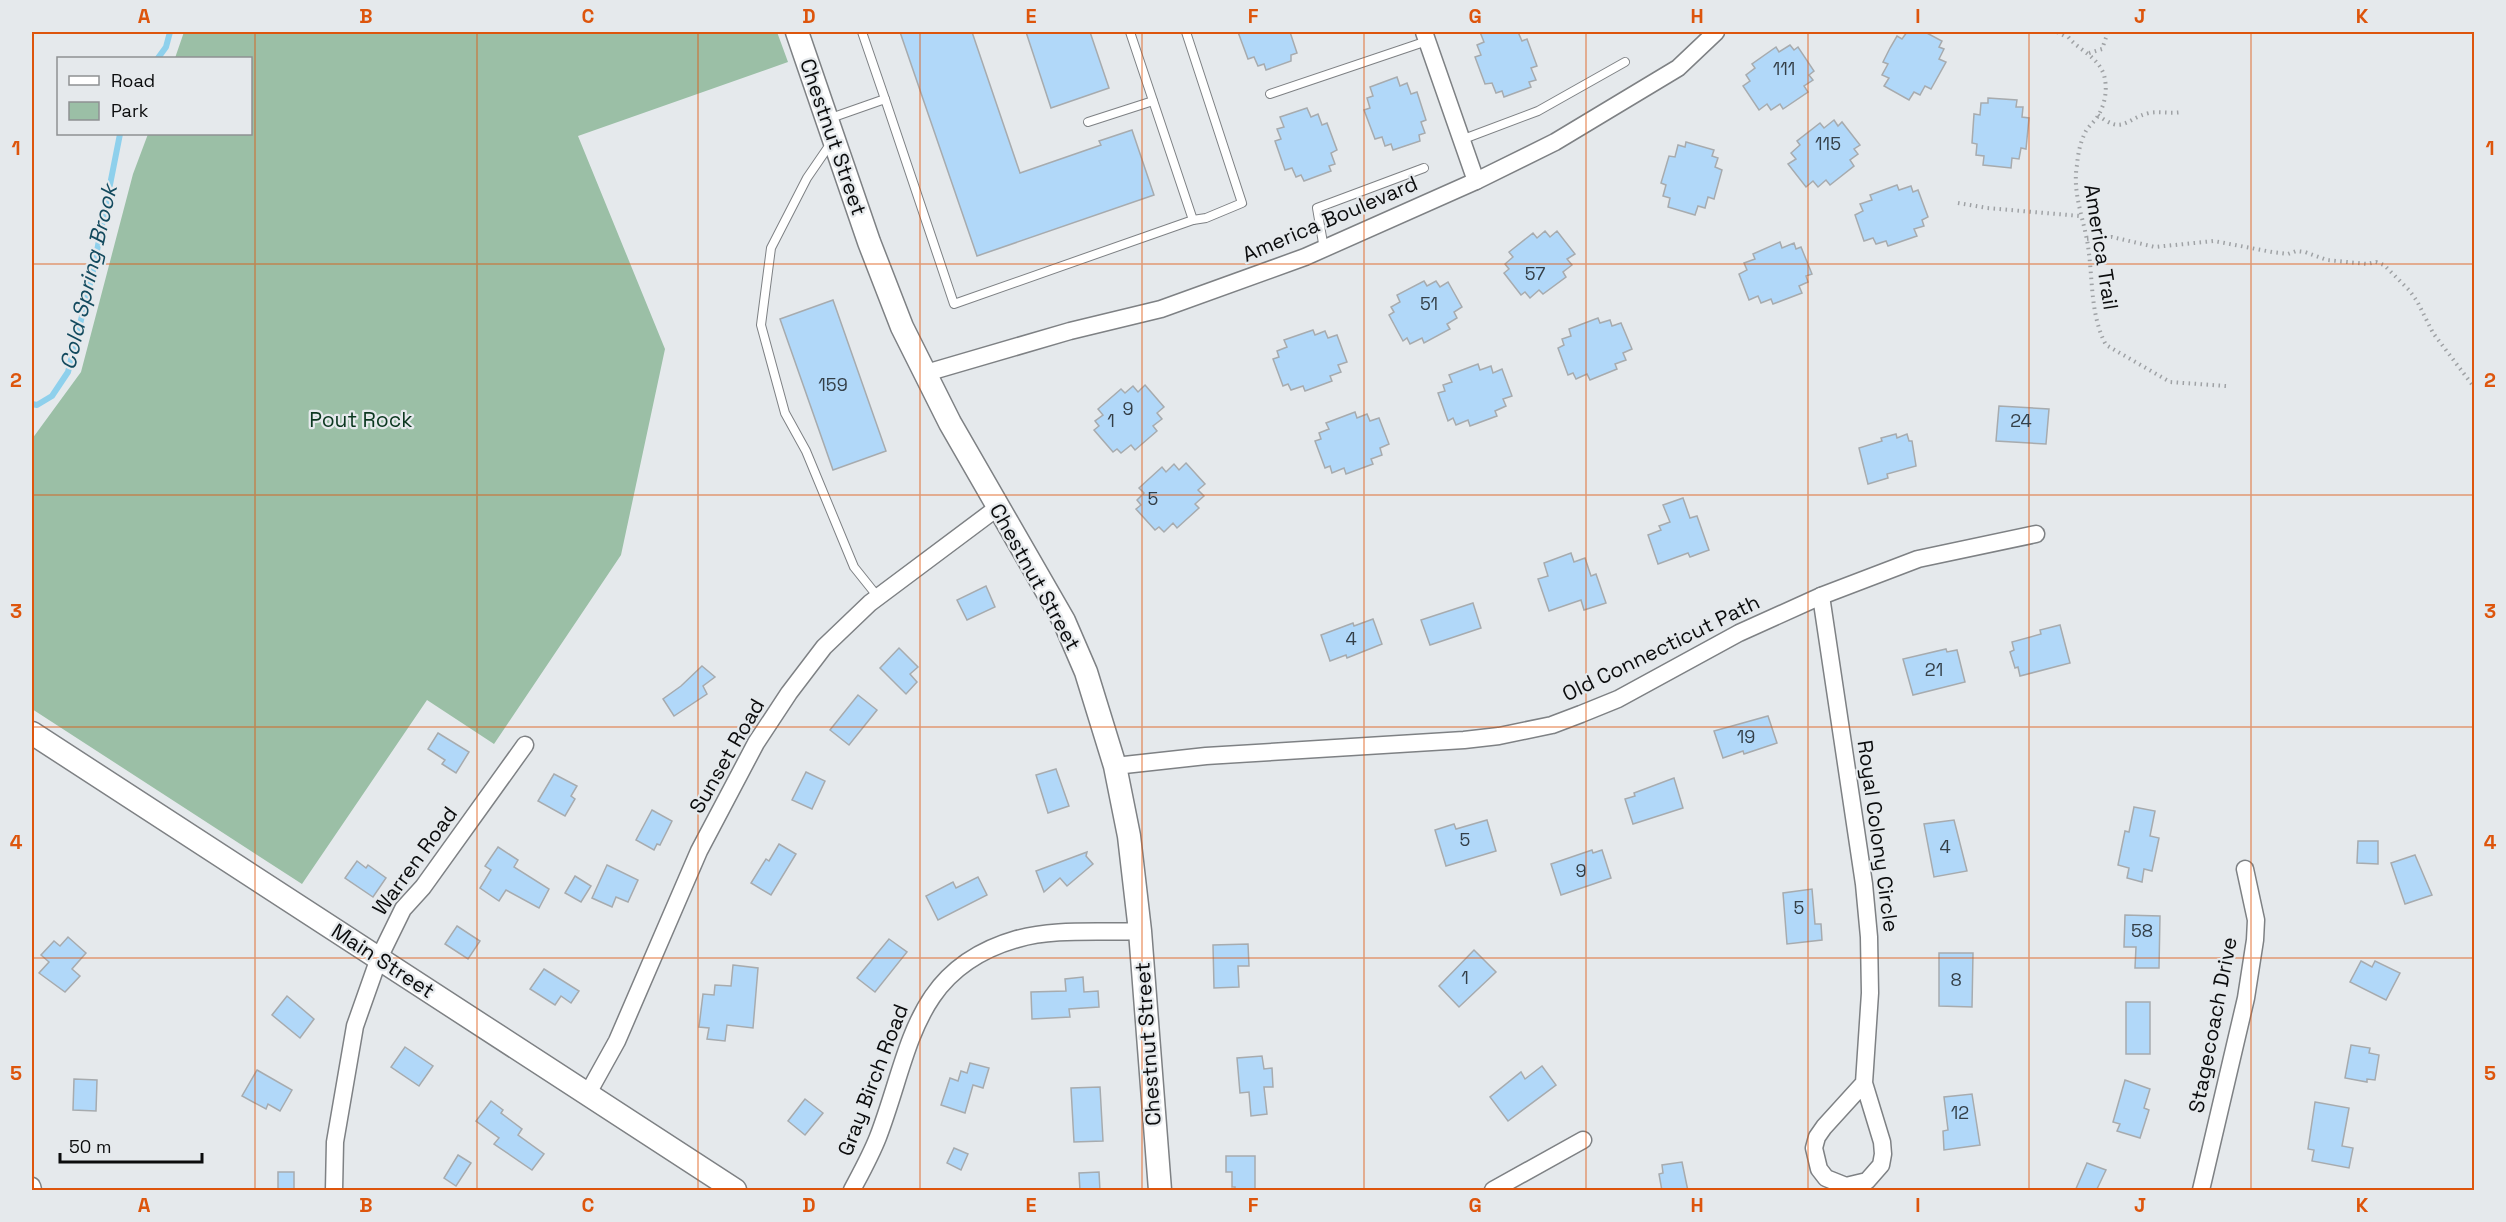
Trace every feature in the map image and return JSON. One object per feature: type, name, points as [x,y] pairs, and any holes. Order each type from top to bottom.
[{"type":"main road","name":"Chestnut Street","points":[[797,32],[902,327],[950,423],[1064,621],[1086,672],[1115,766],[1129,836],[1140,932],[1160,1191]]},
{"type":"main road","name":"Main Street","points":[[32,733],[735,1191]]},
{"type":"street","name":"America Boulevard","points":[[926,373],[1070,331],[1161,309],[1324,249],[1476,181],[1555,142],[1678,68],[1716,32]]},
{"type":"street","points":[[1425,36],[1476,181]]},
{"type":"street","name":"Sunset Road","points":[[587,1095],[617,1041],[699,851],[756,743],[824,647],[878,597],[997,508]]},
{"type":"street","name":"Old Connecticut Path","points":[[1115,766],[1206,756],[1464,740],[1499,736],[1552,725],[1618,699],[1739,633],[1821,596],[1918,559],[2036,534]]},
{"type":"street","name":"Royal Colony Circle","points":[[1821,596],[1864,884],[1868,928],[1870,993],[1864,1083],[1884,1154],[1881,1165],[1867,1181],[1857,1185],[1835,1184],[1826,1178],[1815,1159],[1814,1148],[1817,1137],[1864,1083]]},
{"type":"street","name":"Warren Road","points":[[334,1191],[335,1142],[355,1026],[379,958],[403,909],[423,887],[525,745]]},
{"type":"street","name":"Stagecoach Drive","points":[[2201,1191],[2246,998],[2255,940],[2256,920],[2245,869]]},
{"type":"street","name":"Gray Birch Road","points":[[852,1191],[877,1138],[910,1038],[922,1010],[952,973],[991,949],[1017,939],[1043,934],[1140,932]]},
{"type":"street","points":[[1493,1191],[1583,1140]]},
{"type":"street","points":[[32,1186],[33,1191]]},
{"type":"lane","points":[[862,32],[954,304],[1192,220],[1206,218],[1242,203],[1186,32]]},
{"type":"lane","points":[[1130,32],[1192,220]]},
{"type":"lane","points":[[1270,94],[1425,36]]},
{"type":"lane","points":[[1461,140],[1538,111],[1625,62]]},
{"type":"lane","points":[[878,597],[854,567],[806,451],[785,414],[761,325],[771,248],[830,130],[885,99]]},
{"type":"lane","points":[[1088,122],[1153,101]]},
{"type":"lane","points":[[1324,249],[1317,208],[1424,168]]},
{"type":"path","points":[[2057,32],[2068,38]]},
{"type":"path","name":"America Trail","points":[[2064,32],[2068,38],[2089,53],[2102,70],[2106,90],[2098,115],[2085,132],[2075,179],[2080,216],[2087,239],[2099,330],[2106,345],[2170,382],[2226,386]]},
{"type":"path","points":[[2089,53],[2102,49],[2108,32]]},
{"type":"path","points":[[2098,115],[2111,125],[2120,125],[2147,114],[2182,112]]},
{"type":"path","points":[[1958,203],[1987,208],[2080,216]]},
{"type":"path","points":[[2087,239],[2112,237],[2155,247],[2214,241],[2271,252],[2288,254],[2296,251],[2304,252],[2327,260],[2367,264],[2376,262],[2384,265],[2409,290],[2441,345],[2475,387]]},
{"type":"green space","name":"Pout Rock","points":[[184,32],[777,32],[788,62],[578,136],[665,349],[621,555],[494,744],[427,700],[302,884],[32,709],[32,439],[81,372],[133,174],[148,135],[252,135],[252,57],[175,57]]},
{"type":"building","points":[[900,32],[972,32],[1020,173],[1101,145],[1099,141],[1132,130],[1154,195],[977,256]]},
{"type":"building","points":[[1026,32],[1090,32],[1109,88],[1051,108]]},
{"type":"building","points":[[1238,32],[1290,32],[1297,53],[1291,55],[1291,61],[1266,70],[1264,64],[1258,66],[1254,57],[1248,59]]},
{"type":"building","points":[[1480,32],[1518,32],[1522,41],[1527,39],[1537,66],[1531,68],[1536,80],[1529,82],[1531,87],[1504,97],[1502,91],[1496,93],[1492,83],[1485,84],[1475,57],[1481,55],[1477,45],[1484,42]]},
{"type":"building","points":[[1907,32],[1925,32],[1942,41],[1939,47],[1944,49],[1939,59],[1946,62],[1931,89],[1925,86],[1920,95],[1914,92],[1909,100],[1884,86],[1889,78],[1882,75],[1888,64],[1883,62],[1890,48],[1897,36],[1902,39]]},
{"type":"building","points":[[1790,45],[1794,50],[1798,47],[1814,71],[1809,75],[1813,80],[1804,86],[1808,92],[1783,109],[1780,104],[1771,110],[1767,104],[1759,110],[1743,86],[1750,81],[1746,75],[1755,68],[1752,64],[1776,47],[1779,52]]},
{"type":"building","points":[[1397,77],[1400,86],[1407,83],[1411,94],[1417,92],[1426,120],[1421,122],[1425,133],[1419,135],[1420,141],[1393,150],[1391,144],[1385,146],[1382,137],[1375,139],[1364,110],[1370,108],[1367,98],[1373,96],[1370,87]]},
{"type":"building","points":[[1988,98],[2017,100],[2016,107],[2023,107],[2022,117],[2029,118],[2026,149],[2021,148],[2019,159],[2012,158],[2011,168],[1983,165],[1984,156],[1976,155],[1977,144],[1972,143],[1974,114],[1980,115],[1981,103],[1988,103]]},
{"type":"building","points":[[1307,108],[1311,117],[1318,114],[1322,125],[1327,123],[1337,150],[1331,153],[1335,164],[1329,166],[1331,171],[1304,181],[1301,175],[1296,177],[1292,168],[1285,170],[1275,141],[1281,139],[1277,129],[1284,127],[1280,117]]},
{"type":"building","points":[[1834,120],[1838,126],[1842,122],[1860,145],[1854,149],[1858,154],[1850,160],[1854,166],[1830,185],[1826,180],[1818,187],[1813,181],[1806,187],[1788,164],[1796,159],[1791,153],[1800,145],[1797,141],[1820,123],[1824,128]]},
{"type":"building","points":[[1686,142],[1714,150],[1712,156],[1718,158],[1715,167],[1722,170],[1714,199],[1708,197],[1705,208],[1698,206],[1695,215],[1668,207],[1670,198],[1663,196],[1666,185],[1661,183],[1669,156],[1675,157],[1678,145],[1685,147]]},
{"type":"building","points":[[1897,185],[1899,190],[1911,186],[1913,192],[1918,190],[1928,217],[1922,220],[1924,226],[1914,229],[1917,236],[1888,246],[1886,241],[1876,244],[1873,238],[1864,241],[1855,215],[1863,211],[1860,204],[1872,200],[1870,195]]},
{"type":"building","points":[[1545,231],[1550,237],[1557,231],[1575,254],[1567,259],[1572,265],[1563,272],[1566,277],[1543,294],[1539,290],[1530,298],[1525,292],[1521,295],[1504,273],[1509,269],[1505,264],[1513,257],[1509,252],[1533,233],[1537,238]]},
{"type":"building","points":[[1780,242],[1782,248],[1794,243],[1796,249],[1801,247],[1812,274],[1806,276],[1808,282],[1799,286],[1802,293],[1773,304],[1771,299],[1761,303],[1758,296],[1749,300],[1739,274],[1747,270],[1744,263],[1755,259],[1753,254]]},
{"type":"building","points":[[1424,281],[1427,286],[1436,281],[1440,287],[1448,282],[1462,307],[1454,312],[1457,318],[1447,324],[1450,329],[1424,343],[1422,338],[1410,344],[1407,338],[1403,341],[1389,315],[1394,312],[1391,307],[1400,302],[1397,295]]},
{"type":"building","points":[[833,300],[886,451],[833,470],[780,319]]},
{"type":"building","points":[[1598,318],[1600,323],[1610,320],[1612,326],[1621,323],[1632,349],[1623,353],[1626,360],[1615,364],[1617,369],[1590,380],[1587,374],[1576,379],[1573,373],[1568,375],[1558,348],[1564,345],[1562,339],[1571,336],[1569,329]]},
{"type":"building","points":[[1313,330],[1315,335],[1325,331],[1328,338],[1337,335],[1347,362],[1338,365],[1341,372],[1330,376],[1332,381],[1305,391],[1303,386],[1291,390],[1288,384],[1283,386],[1273,359],[1279,357],[1277,351],[1287,347],[1284,340]]},
{"type":"building","points":[[1478,364],[1480,370],[1491,366],[1493,373],[1502,369],[1512,396],[1503,399],[1506,406],[1495,411],[1497,416],[1470,426],[1468,420],[1456,425],[1453,418],[1448,421],[1438,393],[1445,391],[1443,385],[1452,382],[1449,375]]},
{"type":"building","points":[[1145,385],[1164,407],[1157,413],[1162,419],[1153,426],[1157,431],[1135,450],[1131,445],[1121,453],[1117,449],[1113,452],[1094,430],[1099,426],[1095,421],[1103,415],[1098,409],[1121,389],[1125,393],[1133,386],[1138,392]]},
{"type":"building","points":[[1999,406],[2049,409],[2046,444],[1996,441]]},
{"type":"building","points":[[1355,412],[1357,418],[1367,414],[1370,421],[1379,418],[1389,444],[1380,448],[1382,455],[1371,459],[1373,464],[1346,474],[1344,468],[1332,473],[1330,466],[1325,468],[1315,441],[1321,439],[1319,433],[1329,429],[1326,423]]},
{"type":"building","points":[[1896,434],[1897,438],[1907,434],[1909,441],[1912,441],[1916,466],[1887,474],[1888,478],[1868,484],[1859,448]]},
{"type":"building","points":[[1186,463],[1205,484],[1198,490],[1204,496],[1195,504],[1199,508],[1177,528],[1173,523],[1164,532],[1159,527],[1155,530],[1136,509],[1141,505],[1137,500],[1144,493],[1139,488],[1162,467],[1166,472],[1174,464],[1179,470]]},
{"type":"building","points":[[1683,498],[1690,518],[1697,516],[1709,550],[1690,557],[1688,553],[1658,564],[1648,535],[1661,530],[1659,526],[1670,522],[1663,505]]},
{"type":"building","points":[[1571,553],[1574,562],[1585,558],[1591,576],[1596,574],[1606,603],[1584,610],[1581,600],[1549,611],[1538,579],[1548,576],[1544,563]]},
{"type":"building","points":[[986,586],[995,607],[967,620],[957,600]]},
{"type":"building","points":[[1473,603],[1481,628],[1430,645],[1421,620]]},
{"type":"building","points":[[1373,619],[1382,644],[1347,658],[1346,655],[1330,661],[1321,635],[1353,623],[1354,626]]},
{"type":"building","points":[[2060,625],[2070,663],[2020,676],[2010,652],[2014,650],[2012,642],[2041,634],[2040,630]]},
{"type":"building","points":[[899,648],[918,667],[910,674],[917,682],[906,694],[880,668]]},
{"type":"building","points":[[1946,649],[1947,652],[1957,650],[1965,682],[1913,695],[1903,659]]},
{"type":"building","points":[[702,666],[715,677],[703,686],[707,694],[674,716],[663,699]]},
{"type":"building","points":[[858,695],[877,710],[849,745],[830,730]]},
{"type":"building","points":[[1768,716],[1777,743],[1723,758],[1714,731]]},
{"type":"building","points":[[438,733],[469,752],[456,773],[442,764],[445,760],[428,749]]},
{"type":"building","points":[[1056,769],[1069,806],[1048,813],[1036,775]]},
{"type":"building","points":[[806,772],[825,781],[812,809],[792,800]]},
{"type":"building","points":[[554,774],[577,786],[571,796],[575,799],[565,816],[538,801]]},
{"type":"building","points":[[1674,778],[1683,808],[1633,824],[1625,799],[1635,796],[1634,793]]},
{"type":"building","points":[[2134,807],[2155,811],[2150,836],[2159,838],[2152,871],[2144,869],[2142,882],[2127,878],[2129,868],[2118,865],[2125,831],[2129,832]]},
{"type":"building","points":[[652,810],[672,821],[660,845],[657,844],[654,850],[636,840]]},
{"type":"building","points":[[1487,820],[1496,851],[1446,866],[1435,830],[1454,824],[1456,829]]},
{"type":"building","points":[[1954,820],[1967,871],[1934,877],[1924,824]]},
{"type":"building","points":[[2358,841],[2378,841],[2378,864],[2357,863]]},
{"type":"building","points":[[779,844],[796,854],[771,895],[751,883],[766,859],[769,861]]},
{"type":"building","points":[[498,847],[518,860],[514,867],[549,889],[539,908],[506,890],[499,901],[480,888],[491,870],[485,866]]},
{"type":"building","points":[[1592,850],[1593,853],[1602,850],[1611,878],[1561,895],[1551,864]]},
{"type":"building","points":[[1087,852],[1086,856],[1093,864],[1067,886],[1060,878],[1044,892],[1036,871]]},
{"type":"building","points":[[2415,855],[2432,895],[2405,904],[2391,863]]},
{"type":"building","points":[[357,861],[366,868],[368,865],[386,878],[373,897],[345,878]]},
{"type":"building","points":[[607,865],[638,880],[628,902],[616,897],[612,907],[592,898]]},
{"type":"building","points":[[575,876],[591,886],[581,902],[565,893]]},
{"type":"building","points":[[978,877],[987,895],[938,920],[926,896],[953,882],[956,888]]},
{"type":"building","points":[[1812,889],[1815,924],[1821,924],[1822,940],[1787,944],[1783,893]]},
{"type":"building","points":[[2125,915],[2160,916],[2159,968],[2135,968],[2136,947],[2124,947]]},
{"type":"building","points":[[457,926],[480,941],[468,959],[445,944]]},
{"type":"building","points":[[68,937],[86,953],[72,969],[80,976],[65,992],[39,973],[49,962],[41,955],[54,941],[60,946]]},
{"type":"building","points":[[889,939],[907,952],[875,992],[857,978]]},
{"type":"building","points":[[1248,944],[1249,966],[1238,966],[1239,987],[1214,988],[1213,945]]},
{"type":"building","points":[[1474,950],[1496,972],[1459,1007],[1439,986]]},
{"type":"building","points":[[1939,953],[1973,953],[1972,1007],[1939,1006]]},
{"type":"building","points":[[2361,961],[2372,967],[2375,961],[2400,973],[2386,1000],[2350,982]]},
{"type":"building","points":[[733,965],[758,968],[753,1028],[727,1025],[725,1041],[707,1039],[709,1028],[699,1027],[703,994],[714,995],[715,985],[731,986]]},
{"type":"building","points":[[544,969],[579,991],[571,1003],[561,996],[555,1005],[530,989]]},
{"type":"building","points":[[1083,977],[1084,992],[1098,991],[1099,1007],[1069,1009],[1070,1017],[1032,1019],[1031,992],[1066,991],[1065,979]]},
{"type":"building","points":[[287,996],[314,1019],[300,1038],[272,1015]]},
{"type":"building","points":[[2126,1002],[2150,1002],[2150,1054],[2126,1054]]},
{"type":"building","points":[[2351,1045],[2370,1048],[2369,1053],[2379,1055],[2375,1080],[2367,1079],[2367,1082],[2345,1078]]},
{"type":"building","points":[[405,1047],[433,1066],[419,1086],[391,1067]]},
{"type":"building","points":[[1262,1056],[1264,1069],[1272,1068],[1273,1087],[1264,1087],[1267,1114],[1251,1116],[1249,1092],[1240,1093],[1237,1058]]},
{"type":"building","points":[[970,1063],[989,1068],[983,1088],[973,1085],[965,1113],[941,1105],[950,1078],[958,1081],[961,1071],[967,1073]]},
{"type":"building","points":[[1542,1066],[1556,1085],[1508,1121],[1490,1097],[1521,1072],[1525,1079]]},
{"type":"building","points":[[257,1070],[292,1090],[280,1111],[268,1104],[266,1109],[242,1096]]},
{"type":"building","points":[[74,1079],[97,1080],[96,1111],[73,1110]]},
{"type":"building","points":[[2125,1080],[2150,1089],[2144,1108],[2149,1110],[2140,1138],[2117,1131],[2120,1124],[2113,1122]]},
{"type":"building","points":[[1100,1087],[1103,1141],[1074,1142],[1071,1088]]},
{"type":"building","points":[[1972,1094],[1980,1145],[1944,1150],[1943,1131],[1948,1130],[1944,1097]]},
{"type":"building","points":[[805,1099],[823,1113],[805,1135],[788,1121]]},
{"type":"building","points":[[491,1101],[503,1110],[501,1113],[522,1129],[518,1135],[544,1154],[532,1170],[494,1144],[499,1138],[476,1121]]},
{"type":"building","points":[[2315,1102],[2349,1108],[2342,1146],[2353,1148],[2349,1168],[2312,1161],[2314,1150],[2308,1149]]},
{"type":"building","points":[[954,1148],[968,1154],[961,1170],[947,1163]]},
{"type":"building","points":[[458,1155],[471,1163],[456,1186],[444,1178]]},
{"type":"building","points":[[1226,1156],[1255,1156],[1255,1191],[1235,1191],[1235,1187],[1232,1187],[1232,1172],[1226,1172]]},
{"type":"building","points":[[1682,1162],[1688,1191],[1662,1191],[1659,1174],[1663,1173],[1662,1165]]},
{"type":"building","points":[[2087,1163],[2106,1170],[2096,1191],[2075,1191]]},
{"type":"building","points":[[278,1172],[294,1172],[294,1191],[278,1191]]},
{"type":"building","points":[[1099,1172],[1100,1191],[1080,1191],[1079,1173]]},
{"type":"waterway","name":"Cold Spring Brook","points":[[159,57],[166,47],[170,32]]},
{"type":"waterway","name":"Cold Spring Brook","points":[[32,404],[37,405],[52,396],[68,372],[92,276],[120,135]]}]
